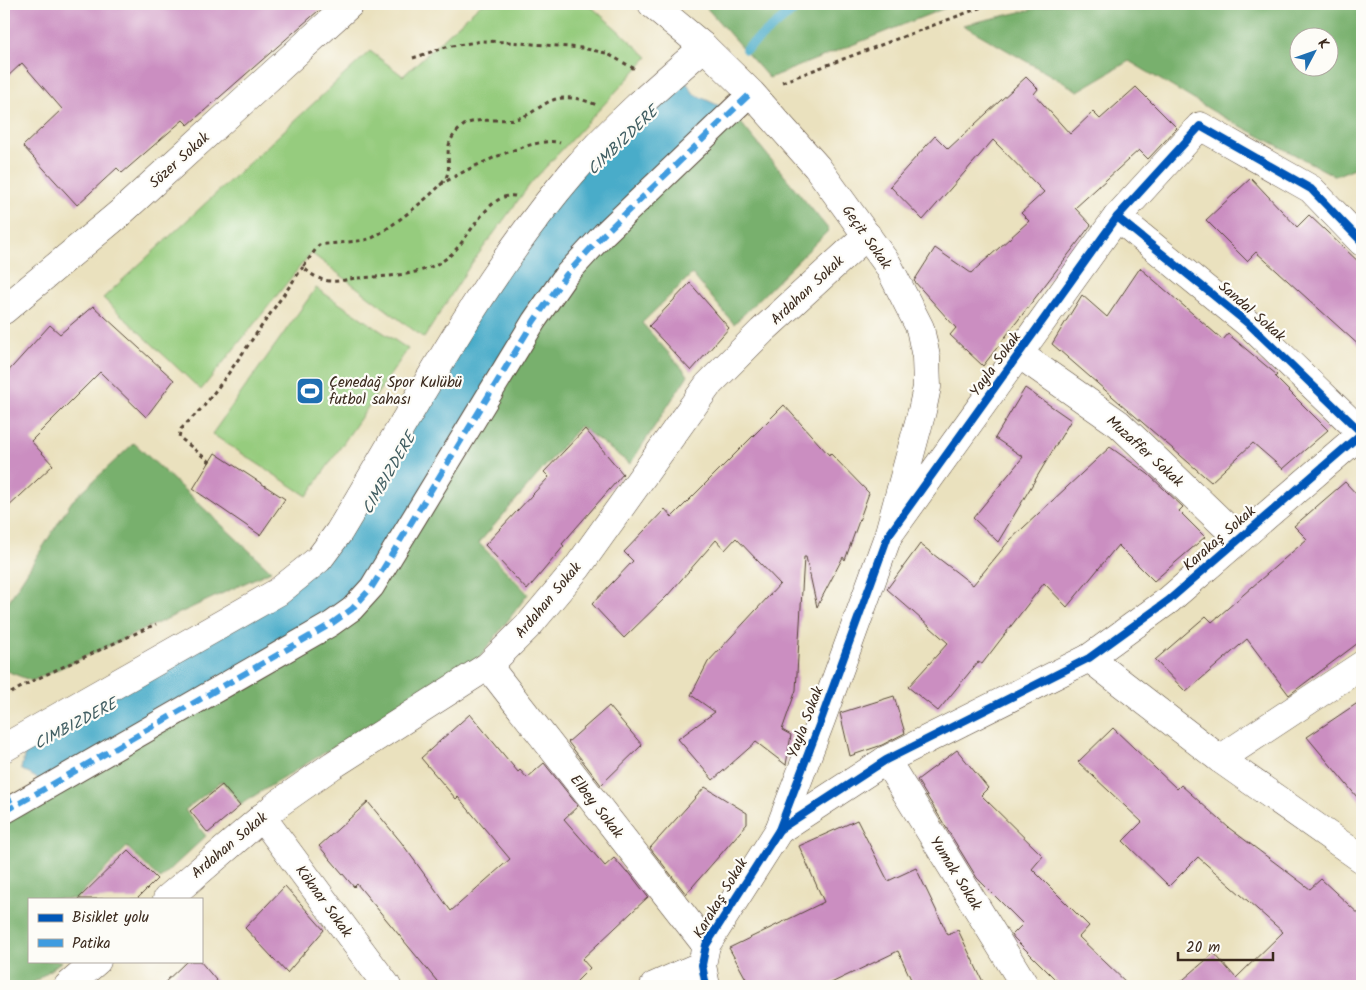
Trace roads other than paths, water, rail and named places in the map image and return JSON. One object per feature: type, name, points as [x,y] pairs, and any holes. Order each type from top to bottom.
[{"type":"street","name":"Sözer Sokak","points":[[4,310],[119,214],[350,4]]},
{"type":"street","name":"Geçit Sokak","points":[[652,4],[704,47],[751,93],[817,167],[888,265],[920,328],[926,356],[926,387],[922,411],[888,536]]},
{"type":"street","points":[[4,748],[278,592],[319,559],[339,532],[469,317],[521,238],[572,173],[615,128],[704,47]]},
{"type":"street","points":[[7,804],[331,624],[352,609],[372,587],[534,321],[566,275],[604,234],[751,93]]},
{"type":"street","name":"Yayla Sokak","points":[[778,830],[821,720],[888,536],[1117,217],[1200,126],[1311,189],[1362,242]]},
{"type":"street","name":"Sandal Sokak","points":[[1117,217],[1251,326],[1362,433]]},
{"type":"street","name":"Ardahan Sokak","points":[[168,898],[262,817],[333,765],[488,666],[530,624],[577,568],[708,385],[762,331],[867,235]]},
{"type":"street","name":"Muzaffer Sokak","points":[[1019,354],[1119,424],[1239,539]]},
{"type":"street","name":"Karakaş Sokak","points":[[705,966],[778,830],[886,760],[1089,658],[1169,600],[1362,433]]},
{"type":"street","points":[[1089,658],[1220,759],[1362,859]]},
{"type":"street","points":[[1220,759],[1362,665]]},
{"type":"street","name":"Elbey Sokak","points":[[488,666],[705,966]]},
{"type":"street","name":"Yumak Sokak","points":[[886,760],[1026,986]]},
{"type":"street","name":"Köknar Sokak","points":[[262,817],[375,982]]},
{"type":"street","points":[[68,986],[95,962]]},
{"type":"street","points":[[654,986],[705,966]]},
{"type":"water","points":[[678,70],[694,94],[732,112],[604,234],[372,587],[50,786],[21,769],[30,733],[299,576],[521,238]]},
{"type":"waterway","name":"CIMBIZDERE","points":[[746,49],[801,4]]},
{"type":"place","name":"Çenedağ Spor Kulübü futbol sahası","points":[[310,391]]}]
